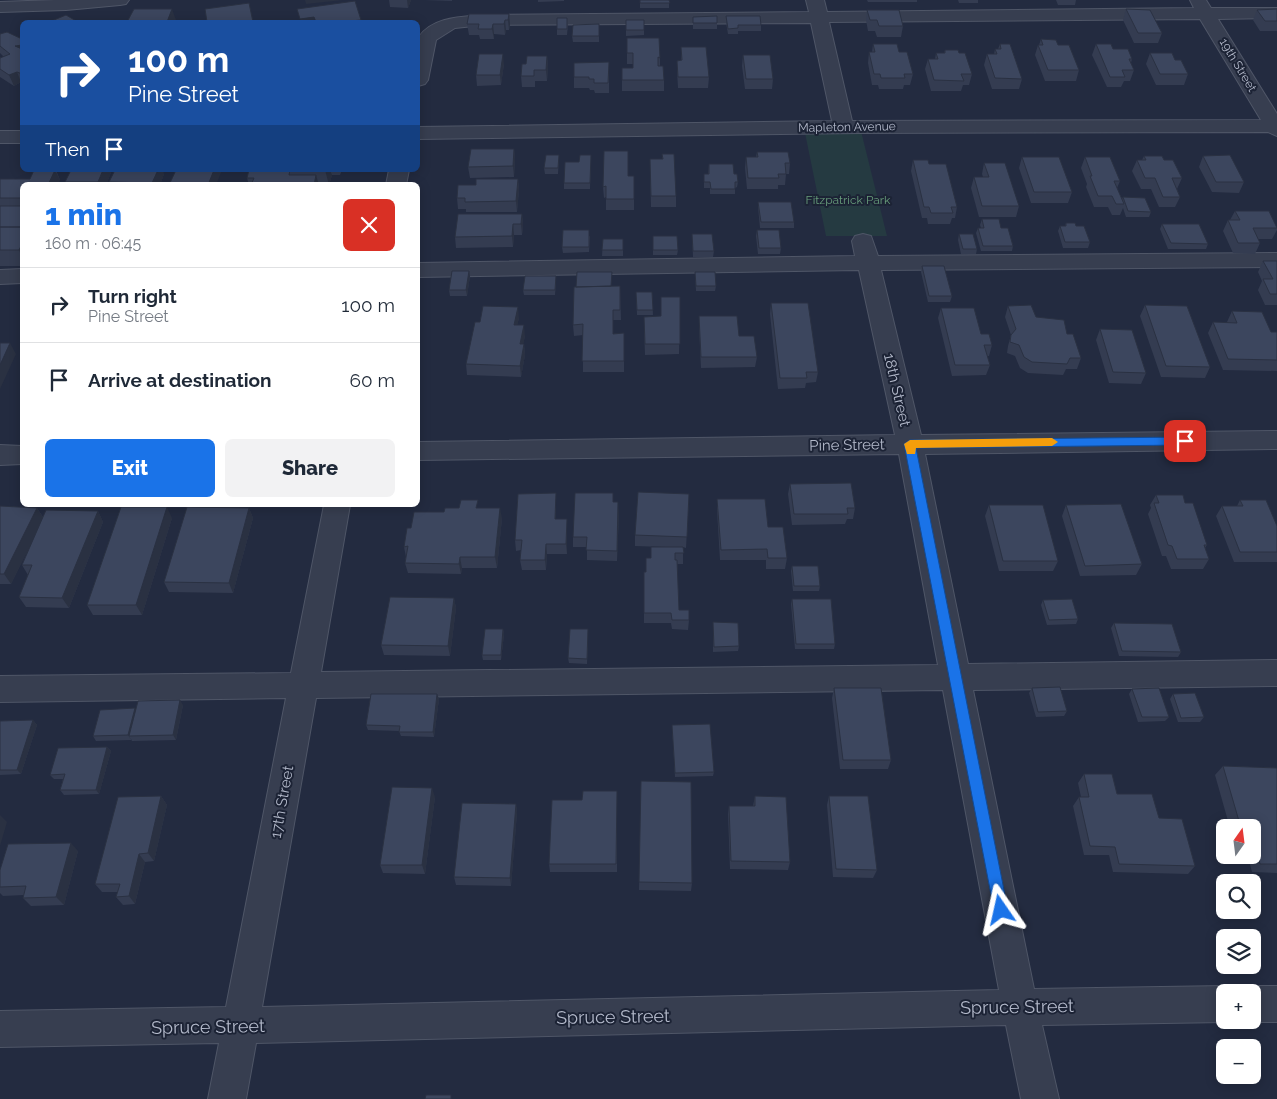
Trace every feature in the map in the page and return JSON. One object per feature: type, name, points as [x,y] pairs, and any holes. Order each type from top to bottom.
[{"type":"street","points":[[0,7],[66,5],[120,0]]},
{"type":"street","points":[[420,67],[423,47],[450,23],[483,20],[817,8],[1202,7],[1277,13]]},
{"type":"street","name":"19th Street","points":[[1202,7],[1276,127]]},
{"type":"street","points":[[817,8],[842,127]]},
{"type":"street","name":"Mapleton Avenue","points":[[420,133],[842,127],[1276,127]]},
{"type":"street","points":[[0,137],[20,137]]},
{"type":"street","points":[[420,270],[866,252],[1277,260]]},
{"type":"street","name":"18th Street","points":[[866,252],[910,444],[1020,1006],[1040,1099]]},
{"type":"street","points":[[0,277],[20,276]]},
{"type":"street","name":"Pine Street","points":[[420,451],[1277,440]]},
{"type":"street","points":[[0,455],[20,455]]},
{"type":"street","name":"17th Street","points":[[227,1099],[337,507]]},
{"type":"street","points":[[0,689],[1277,674]]},
{"type":"street","name":"Spruce Street","points":[[0,1029],[241,1026],[1020,1006],[1216,1004]]},
{"type":"street","points":[[1261,1004],[1277,1004]]},
{"type":"green space","name":"Fitzpatrick Park","points":[[860,127],[887,236],[826,236],[804,128]]},
{"type":"building","points":[[640,0],[669,0],[670,3],[640,3]]},
{"type":"building","points":[[355,1],[361,20],[315,20],[314,17],[300,19],[297,9]]},
{"type":"building","points":[[249,3],[253,20],[207,20],[205,9]]},
{"type":"building","points":[[134,9],[172,9],[168,20],[128,20]]},
{"type":"building","points":[[1126,9],[1150,10],[1162,33],[1138,33]]},
{"type":"building","points":[[1277,9],[1277,21],[1265,21],[1257,10]]},
{"type":"building","points":[[867,10],[899,10],[903,26],[879,26],[877,20],[870,20]]},
{"type":"building","points":[[469,14],[509,14],[508,20],[505,20],[504,24],[493,24],[492,29],[478,29],[479,24],[467,24]]},
{"type":"building","points":[[66,15],[75,20],[54,20]]},
{"type":"building","points":[[717,16],[717,23],[693,23],[693,17]]},
{"type":"building","points":[[726,16],[760,16],[761,25],[738,25],[738,28],[728,29]]},
{"type":"building","points":[[557,18],[567,18],[567,29],[557,29]]},
{"type":"building","points":[[626,20],[644,20],[644,30],[626,30]]},
{"type":"building","points":[[599,24],[599,36],[572,36],[573,25]]},
{"type":"building","points":[[7,32],[20,38],[20,45],[15,46],[20,48],[20,73],[17,72],[9,75],[0,69],[0,58],[10,54],[0,46],[0,34]]},
{"type":"building","points":[[627,38],[659,38],[660,58],[658,57],[658,66],[663,66],[664,80],[622,80],[622,68],[633,68],[633,53],[627,53]]},
{"type":"building","points":[[1041,39],[1056,40],[1058,45],[1069,45],[1079,70],[1048,70],[1038,45],[1043,45]]},
{"type":"building","points":[[873,44],[897,44],[899,52],[907,52],[913,74],[904,74],[905,78],[881,78],[880,74],[874,74],[869,52],[875,52]]},
{"type":"building","points":[[1000,44],[1010,44],[1022,79],[995,78],[987,54],[997,54],[995,49],[1001,49]]},
{"type":"building","points":[[1096,44],[1111,44],[1113,49],[1128,49],[1132,59],[1129,59],[1134,70],[1122,70],[1125,77],[1110,77]]},
{"type":"building","points":[[681,47],[706,47],[709,77],[678,77],[677,61],[682,60]]},
{"type":"building","points":[[945,50],[958,50],[959,53],[965,53],[972,74],[961,74],[964,81],[934,80],[928,59],[938,59],[936,53],[945,53]]},
{"type":"building","points":[[1150,53],[1172,53],[1175,60],[1181,60],[1188,74],[1160,74]]},
{"type":"building","points":[[479,54],[503,54],[500,75],[476,75]]},
{"type":"building","points":[[743,55],[770,55],[773,79],[746,79]]},
{"type":"building","points":[[527,56],[547,56],[546,70],[534,70],[534,76],[521,76],[522,64],[526,64]]},
{"type":"building","points":[[609,62],[608,83],[594,83],[594,79],[589,79],[589,77],[574,77],[574,63]]},
{"type":"building","points":[[471,149],[514,149],[513,166],[468,167]]},
{"type":"building","points":[[604,151],[628,151],[628,176],[634,176],[634,199],[606,199],[606,186],[603,187]]},
{"type":"building","points":[[757,152],[788,152],[790,163],[785,163],[786,174],[778,174],[779,178],[748,178],[746,157],[758,157]]},
{"type":"building","points":[[662,154],[674,154],[676,196],[651,196],[650,159],[663,159]]},
{"type":"building","points":[[546,155],[559,155],[558,168],[544,168]]},
{"type":"building","points":[[580,155],[591,155],[590,183],[564,183],[565,162],[579,162]]},
{"type":"building","points":[[1230,155],[1244,182],[1216,182],[1203,156]]},
{"type":"building","points":[[1144,156],[1162,156],[1164,160],[1173,160],[1182,178],[1172,178],[1180,197],[1163,197],[1155,178],[1145,178],[1137,160],[1146,160]]},
{"type":"building","points":[[1022,157],[1059,157],[1072,192],[1034,192]]},
{"type":"building","points":[[1085,157],[1110,157],[1120,181],[1114,181],[1124,204],[1116,204],[1112,196],[1098,196]]},
{"type":"building","points":[[913,160],[928,160],[929,164],[946,164],[957,207],[951,207],[953,213],[931,213],[929,207],[924,207]]},
{"type":"building","points":[[984,163],[1005,163],[1019,206],[982,206],[974,177],[989,177]]},
{"type":"building","points":[[709,164],[733,164],[734,174],[737,174],[738,182],[735,182],[735,189],[711,189],[710,182],[704,182],[704,174],[709,174]]},
{"type":"building","points":[[33,172],[54,172],[49,182],[20,182],[20,198],[0,198],[0,179],[30,179]]},
{"type":"building","points":[[70,172],[102,172],[98,182],[65,182]]},
{"type":"building","points":[[114,172],[157,172],[152,182],[109,182]]},
{"type":"building","points":[[175,172],[213,172],[209,182],[170,182]]},
{"type":"building","points":[[248,172],[290,172],[289,175],[316,175],[315,182],[252,182],[254,178],[247,178]]},
{"type":"building","points":[[476,179],[518,179],[516,201],[465,202],[465,198],[457,198],[458,185],[476,185]]},
{"type":"building","points":[[1123,197],[1145,198],[1151,212],[1128,211]]},
{"type":"building","points":[[758,202],[791,202],[794,222],[761,222]]},
{"type":"building","points":[[0,206],[20,206],[20,227],[0,227]]},
{"type":"building","points":[[1235,211],[1269,211],[1277,228],[1253,228],[1260,243],[1238,243],[1228,220],[1240,220]]},
{"type":"building","points":[[458,214],[522,214],[521,224],[513,224],[512,236],[455,237]]},
{"type":"building","points":[[982,219],[999,219],[1001,228],[1008,228],[1013,246],[983,246],[978,228],[984,228]]},
{"type":"building","points":[[1066,223],[1084,226],[1090,242],[1065,242],[1060,226],[1066,226]]},
{"type":"building","points":[[1162,224],[1199,224],[1208,244],[1171,243]]},
{"type":"building","points":[[0,227],[20,227],[19,250],[0,250]]},
{"type":"building","points":[[563,230],[589,230],[589,247],[562,247]]},
{"type":"building","points":[[757,230],[779,230],[781,248],[759,248]]},
{"type":"building","points":[[692,234],[712,234],[714,251],[693,251]]},
{"type":"building","points":[[959,234],[973,234],[977,249],[963,249]]},
{"type":"building","points":[[653,236],[677,236],[678,250],[653,250]]},
{"type":"building","points":[[603,239],[623,239],[623,250],[602,250]]},
{"type":"building","points":[[1263,261],[1277,261],[1277,294],[1270,294],[1263,279],[1273,279]]},
{"type":"building","points":[[922,266],[944,266],[952,296],[929,296]]},
{"type":"building","points":[[452,271],[469,271],[466,290],[449,290]]},
{"type":"building","points":[[577,272],[612,272],[611,286],[576,287]]},
{"type":"building","points":[[695,272],[715,272],[716,286],[696,286]]},
{"type":"building","points":[[525,276],[556,276],[555,290],[523,290]]},
{"type":"building","points":[[620,286],[620,310],[613,310],[613,334],[624,333],[624,361],[582,361],[583,324],[573,325],[574,287]]},
{"type":"building","points":[[636,292],[652,292],[653,310],[637,310]]},
{"type":"building","points":[[661,297],[680,297],[680,344],[645,344],[644,317],[661,316]]},
{"type":"building","points":[[771,303],[808,303],[818,372],[806,372],[807,378],[780,378]]},
{"type":"building","points":[[1031,305],[1036,317],[1064,320],[1067,334],[1073,334],[1081,358],[1070,358],[1067,364],[1032,362],[1024,357],[1019,345],[1010,342],[1011,335],[1016,329],[1008,306]]},
{"type":"building","points":[[1145,305],[1187,306],[1210,367],[1166,366]]},
{"type":"building","points":[[483,306],[518,307],[514,325],[524,325],[520,344],[524,344],[520,366],[466,364],[475,322],[480,322]]},
{"type":"building","points":[[941,308],[974,308],[981,334],[989,334],[992,345],[984,345],[990,365],[955,365]]},
{"type":"building","points":[[1232,311],[1262,312],[1271,332],[1277,332],[1277,360],[1228,359],[1213,322],[1237,323]]},
{"type":"building","points":[[699,316],[737,316],[739,336],[754,336],[757,357],[701,357]]},
{"type":"building","points":[[1100,329],[1132,330],[1146,373],[1113,372]]},
{"type":"building","points":[[0,343],[10,343],[0,365]]},
{"type":"building","points":[[851,483],[855,508],[847,508],[848,514],[794,514],[790,484]]},
{"type":"building","points":[[638,492],[689,494],[687,537],[635,535]]},
{"type":"building","points":[[556,493],[555,519],[567,519],[566,544],[546,544],[545,560],[520,560],[522,540],[515,540],[518,494]]},
{"type":"building","points":[[575,493],[613,493],[613,502],[618,502],[617,551],[586,550],[587,537],[573,537]]},
{"type":"building","points":[[1156,495],[1183,495],[1185,503],[1193,503],[1207,545],[1204,545],[1209,559],[1177,559],[1172,546],[1168,545],[1154,503],[1159,503]]},
{"type":"building","points":[[717,499],[765,499],[768,527],[783,527],[787,558],[768,558],[767,549],[721,550]]},
{"type":"building","points":[[461,500],[478,500],[476,508],[500,508],[495,557],[460,557],[459,564],[405,563],[408,546],[404,547],[407,528],[411,528],[414,512],[444,512],[445,508],[459,508]]},
{"type":"building","points":[[1240,500],[1266,500],[1277,526],[1277,552],[1240,552],[1222,506],[1243,506]]},
{"type":"building","points":[[1121,504],[1142,564],[1085,566],[1066,505]]},
{"type":"building","points":[[989,505],[1043,505],[1058,561],[1003,561]]},
{"type":"building","points":[[0,506],[37,508],[4,574],[0,574]]},
{"type":"building","points":[[121,507],[167,507],[136,605],[87,605]]},
{"type":"building","points":[[187,507],[249,508],[229,583],[164,582]]},
{"type":"building","points":[[46,510],[98,511],[62,598],[19,597],[32,565],[22,565]]},
{"type":"building","points":[[651,547],[683,547],[684,553],[675,553],[675,560],[677,560],[679,610],[689,610],[689,620],[672,620],[671,613],[644,613],[644,572],[646,572],[646,558],[651,558]]},
{"type":"building","points":[[792,566],[818,566],[820,586],[794,586]]},
{"type":"building","points":[[390,597],[454,598],[448,646],[381,645]]},
{"type":"building","points":[[792,599],[831,599],[835,644],[796,644]]},
{"type":"building","points":[[1072,599],[1078,619],[1049,620],[1043,600]]},
{"type":"building","points":[[713,622],[738,623],[739,646],[714,647]]},
{"type":"building","points":[[1114,623],[1172,624],[1181,652],[1122,651]]},
{"type":"building","points":[[485,629],[503,629],[501,655],[482,655]]},
{"type":"building","points":[[570,629],[588,629],[587,659],[568,658]]},
{"type":"building","points":[[1060,687],[1067,711],[1038,712],[1032,688]]},
{"type":"building","points":[[834,688],[881,688],[891,760],[843,760]]},
{"type":"building","points":[[1159,688],[1169,717],[1142,717],[1132,689]]},
{"type":"building","points":[[1195,693],[1204,717],[1181,718],[1173,694]]},
{"type":"building","points":[[371,694],[437,694],[433,732],[399,732],[400,726],[366,725]]},
{"type":"building","points":[[180,700],[173,735],[129,736],[138,701]]},
{"type":"building","points":[[135,708],[128,735],[93,736],[100,710]]},
{"type":"building","points":[[33,720],[17,770],[0,770],[0,721]]},
{"type":"building","points":[[710,724],[714,772],[675,773],[672,725]]},
{"type":"building","points":[[107,747],[96,790],[60,790],[65,774],[50,775],[58,748]]},
{"type":"building","points":[[1223,766],[1277,768],[1277,864],[1261,864],[1261,819],[1238,819]]},
{"type":"building","points":[[1084,774],[1112,774],[1117,794],[1152,794],[1159,818],[1182,819],[1195,866],[1119,864],[1115,847],[1090,846],[1079,797],[1089,797]]},
{"type":"building","points":[[641,781],[691,782],[692,883],[639,882]]},
{"type":"building","points":[[392,787],[432,788],[422,865],[380,865]]},
{"type":"building","points":[[583,791],[617,791],[616,864],[549,864],[552,800],[582,800]]},
{"type":"building","points":[[161,796],[148,853],[139,854],[129,896],[116,897],[120,884],[95,884],[118,797]]},
{"type":"building","points":[[755,796],[786,797],[790,862],[731,861],[729,806],[755,806]]},
{"type":"building","points":[[829,796],[868,796],[877,870],[836,869]]},
{"type":"building","points":[[462,803],[516,804],[510,878],[454,877]]},
{"type":"building","points":[[71,843],[56,897],[23,898],[26,886],[0,887],[0,870],[8,844]]},
{"type":"building","points":[[426,1095],[451,1095],[451,1099],[425,1099]]},
{"type":"slow traffic","points":[[911,451],[910,444],[1052,442]]},
{"type":"route","points":[[1001,910],[910,444],[1185,441]]}]
